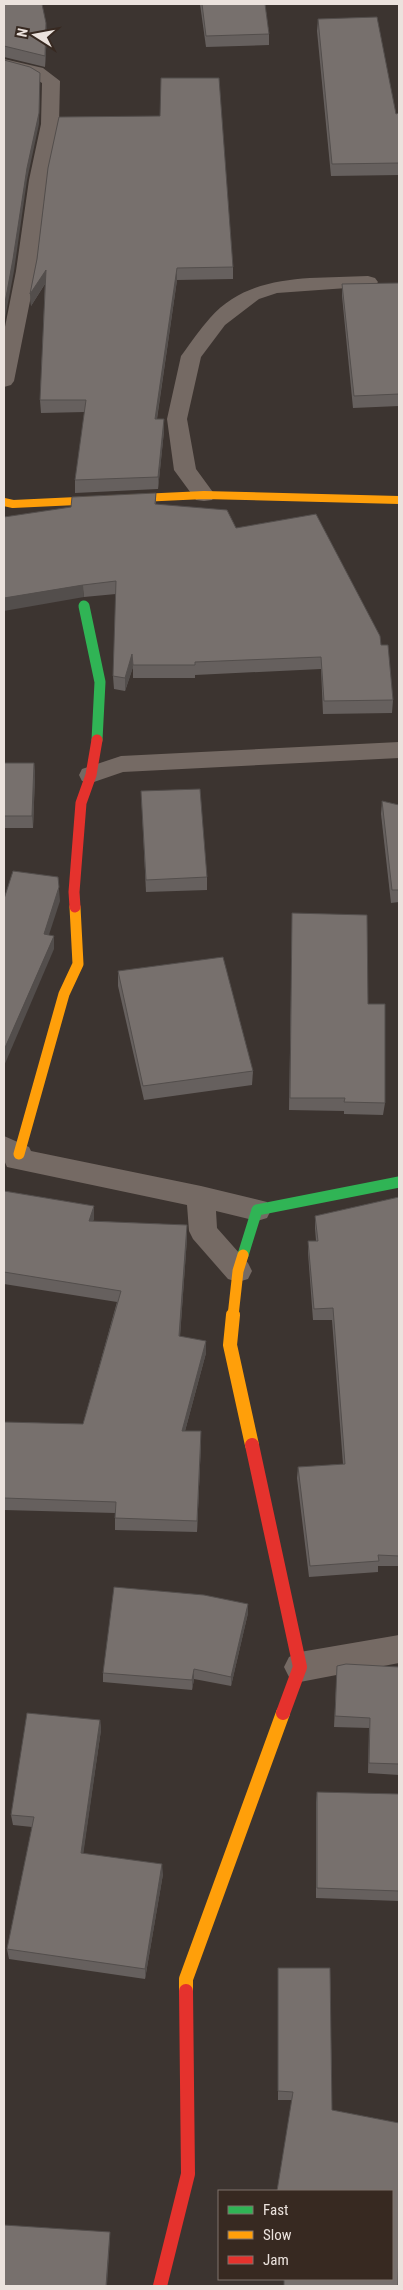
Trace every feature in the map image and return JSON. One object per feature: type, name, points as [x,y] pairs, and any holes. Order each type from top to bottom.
[{"type":"street","points":[[4,64],[37,72],[51,81],[52,102],[50,124],[38,180],[26,271],[4,381]]},
{"type":"street","points":[[204,496],[184,470],[177,419],[191,356],[218,321],[252,295],[275,287],[368,282]]},
{"type":"street","points":[[4,502],[13,504],[204,496],[399,500]]},
{"type":"street","points":[[84,606],[100,682],[97,742],[91,775],[81,803],[74,892],[78,964],[64,994],[11,1150],[17,1159],[257,1210],[399,1182]]},
{"type":"street","points":[[91,775],[121,764],[399,750]]},
{"type":"street","points":[[201,1197],[203,1231],[238,1271]]},
{"type":"street","points":[[160,2286],[188,2174],[186,1980],[300,1667],[230,1345],[238,1271],[257,1210]]},
{"type":"street","points":[[300,1667],[399,1648]]},
{"type":"building","points":[[4,4],[42,4],[46,23],[45,56],[4,46]]},
{"type":"building","points":[[202,4],[265,4],[269,34],[206,36]]},
{"type":"building","points":[[377,17],[396,114],[399,113],[399,163],[332,164],[318,19]]},
{"type":"building","points":[[4,60],[30,67],[40,73],[39,113],[27,168],[4,308]]},
{"type":"building","points":[[161,78],[219,78],[233,267],[177,268],[155,419],[164,419],[158,477],[75,480],[86,400],[40,400],[46,270],[30,294],[37,259],[48,168],[59,117],[160,116]]},
{"type":"building","points":[[399,283],[399,394],[354,396],[342,284]]},
{"type":"building","points":[[156,493],[155,504],[227,510],[236,528],[316,514],[380,636],[381,645],[388,645],[393,700],[324,701],[321,657],[195,662],[195,665],[133,665],[132,654],[125,678],[113,676],[116,581],[4,598],[4,517],[71,507],[72,497]]},
{"type":"building","points":[[4,763],[34,763],[32,816],[4,816]]},
{"type":"building","points":[[200,789],[207,877],[146,880],[141,791]]},
{"type":"building","points":[[382,801],[399,805],[399,890],[392,890]]},
{"type":"building","points":[[13,871],[58,877],[59,887],[44,934],[54,936],[4,1050],[4,899]]},
{"type":"building","points":[[292,913],[367,915],[368,1004],[385,1004],[385,1103],[344,1102],[345,1098],[290,1098]]},
{"type":"building","points":[[223,957],[253,1071],[143,1086],[118,971]]},
{"type":"building","points":[[4,1191],[94,1206],[89,1221],[187,1225],[179,1336],[206,1341],[182,1431],[201,1431],[197,1521],[115,1518],[116,1502],[4,1498],[4,1422],[83,1424],[121,1291],[4,1272]]},
{"type":"building","points":[[399,1197],[399,1556],[378,1555],[379,1561],[310,1566],[298,1467],[345,1464],[333,1308],[314,1309],[308,1241],[318,1241],[315,1216]]},
{"type":"building","points":[[114,1587],[204,1595],[248,1604],[231,1677],[194,1669],[192,1680],[103,1673]]},
{"type":"building","points":[[346,1664],[399,1667],[399,1764],[369,1763],[370,1718],[335,1716],[337,1666]]},
{"type":"building","points":[[27,1713],[100,1720],[81,1853],[162,1864],[145,1969],[7,1949],[34,1817],[11,1815]]},
{"type":"building","points":[[317,1792],[399,1794],[399,1891],[317,1888]]},
{"type":"building","points":[[278,1968],[330,1968],[332,2110],[399,2123],[398,2286],[284,2286],[284,2280],[393,2280],[393,2190],[277,2190],[293,2092],[278,2091]]},
{"type":"building","points":[[4,2225],[110,2232],[106,2286],[4,2286]]},
{"type":"traffic: fast","points":[[84,606],[100,682],[97,740]]},
{"type":"traffic: fast","points":[[243,1255],[257,1210],[399,1182]]},
{"type":"traffic: slow","points":[[4,502],[13,504],[204,495],[399,500]]},
{"type":"traffic: slow","points":[[19,1154],[64,994],[78,964],[75,907]]},
{"type":"traffic: slow","points":[[243,1255],[238,1271],[230,1345],[252,1445]]},
{"type":"traffic: slow","points":[[186,1991],[186,1979],[283,1713]]},
{"type":"traffic: jam","points":[[75,907],[74,892],[81,803],[91,775],[97,740]]},
{"type":"traffic: jam","points":[[252,1445],[300,1667],[283,1713]]},
{"type":"traffic: jam","points":[[160,2286],[188,2174],[186,1991]]}]
